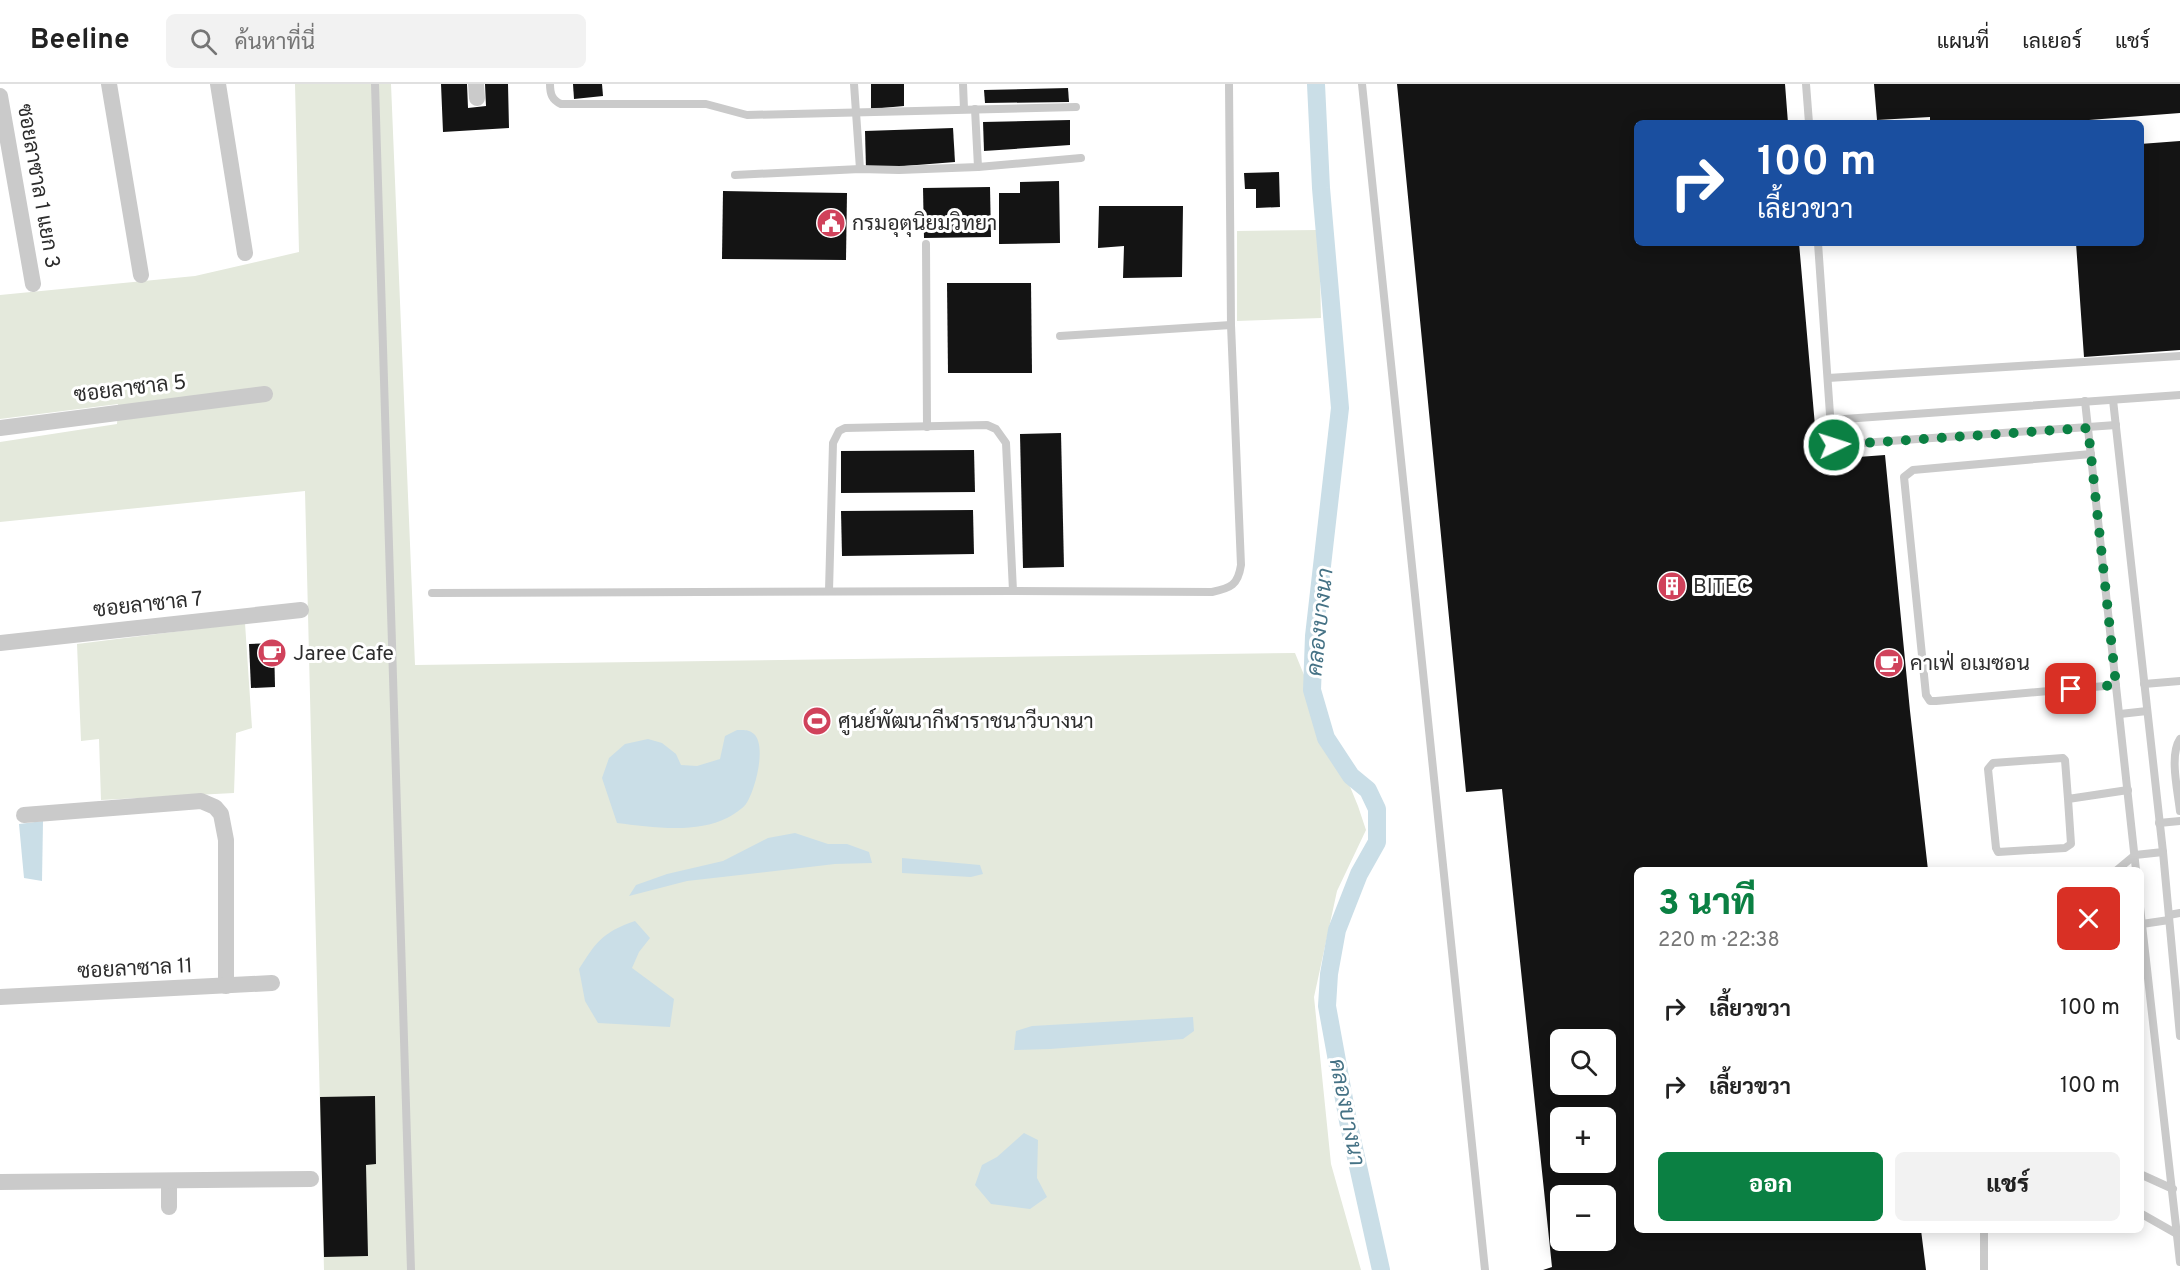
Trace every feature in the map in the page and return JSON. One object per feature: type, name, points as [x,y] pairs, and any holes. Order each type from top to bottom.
[{"type":"street","points":[[109,84],[141,275]]},
{"type":"street","points":[[218,84],[244,253]]},
{"type":"street","name":"ซอยลาซาล 1 แยก 3","points":[[0,96],[33,284]]},
{"type":"street","name":"ซอยลาซาล 5","points":[[0,428],[265,394]]},
{"type":"street","name":"ซอยลาซาล 7","points":[[0,643],[301,610]]},
{"type":"street","points":[[24,815],[201,801],[215,807],[220,814],[226,840],[226,986]]},
{"type":"street","name":"ซอยลาซาล 11","points":[[0,997],[272,983]]},
{"type":"street","points":[[0,1182],[311,1179]]},
{"type":"street","points":[[169,1181],[169,1207]]},
{"type":"lane","points":[[375,84],[411,1270]]},
{"type":"lane","points":[[550,84],[554,101],[561,104],[705,104],[747,115],[1077,107]]},
{"type":"lane","points":[[854,84],[860,169]]},
{"type":"lane","points":[[963,84],[964,109]]},
{"type":"lane","points":[[432,593],[1212,592],[1225,589],[1239,578],[1241,565],[1231,325],[1229,84]]},
{"type":"lane","points":[[1362,84],[1485,1270]]},
{"type":"lane","points":[[1806,84],[1809,120]]},
{"type":"lane","points":[[975,109],[978,166]]},
{"type":"lane","points":[[735,175],[860,169],[899,170],[1081,158]]},
{"type":"lane","points":[[926,244],[927,427]]},
{"type":"lane","points":[[1818,246],[1832,443],[1837,445],[2116,425]]},
{"type":"lane","points":[[1060,336],[1231,325]]},
{"type":"lane","points":[[1828,378],[2180,356]]},
{"type":"lane","points":[[1830,420],[2180,395]]},
{"type":"lane","points":[[2114,400],[2163,852],[2180,1036]]},
{"type":"lane","points":[[2085,401],[2136,867]]},
{"type":"lane","points":[[829,591],[833,443],[839,431],[845,428],[987,425],[996,429],[1006,443],[1013,591]]},
{"type":"lane","points":[[2091,454],[1913,470],[1904,477],[1926,695],[1930,701],[1936,701],[2116,685]]},
{"type":"lane","points":[[2144,684],[2180,681]]},
{"type":"lane","points":[[2120,714],[2147,711]]},
{"type":"lane","points":[[2180,739],[2176,744],[2174,756],[2180,811]]},
{"type":"lane","points":[[2063,758],[2068,799],[2071,844],[2065,848],[1998,852],[1988,769],[1991,765],[2063,758]]},
{"type":"lane","points":[[2068,799],[2128,790]]},
{"type":"lane","points":[[2159,823],[2180,821]]},
{"type":"lane","points":[[2121,867],[2135,855],[2163,852]]},
{"type":"lane","points":[[2144,924],[2180,913]]},
{"type":"lane","points":[[2144,941],[2180,1262]]},
{"type":"lane","points":[[2144,1176],[2173,1189]]},
{"type":"lane","points":[[2144,1215],[2177,1234]]},
{"type":"lane","points":[[1984,1233],[1984,1270]]},
{"type":"shaded area","name":"ศูนย์พัฒนากีฬาราชนาวีบางนา","points":[[295,84],[391,84],[415,665],[1295,653],[1366,830],[1337,891],[1314,997],[1331,1164],[1361,1270],[324,1270],[305,491],[0,522],[0,442],[117,424],[118,404],[0,419],[0,295],[195,276],[299,252]]},
{"type":"shaded area","points":[[1319,230],[1321,318],[1237,321],[1237,231]]},
{"type":"shaded area","points":[[245,623],[252,728],[236,733],[234,793],[101,800],[99,739],[81,741],[77,644]]},
{"type":"water","points":[[737,730],[752,732],[760,748],[753,789],[746,804],[740,810],[715,823],[687,828],[617,823],[602,778],[609,758],[625,744],[648,739],[662,743],[676,754],[681,765],[697,766],[720,759],[725,736]]},
{"type":"water","points":[[43,821],[42,881],[24,878],[19,824]]},
{"type":"water","points":[[795,833],[828,844],[847,844],[869,852],[872,863],[835,864],[687,881],[629,896],[636,885],[667,874],[723,861],[768,838]]},
{"type":"water","points":[[902,858],[980,865],[983,874],[971,877],[902,873]]},
{"type":"water","points":[[635,921],[650,938],[639,952],[632,968],[674,999],[670,1027],[598,1023],[585,1001],[579,969],[601,939],[615,929]]},
{"type":"water","points":[[1193,1017],[1194,1031],[1183,1039],[1014,1050],[1016,1031],[1032,1026]]},
{"type":"water","points":[[1024,1133],[1038,1140],[1037,1178],[1047,1197],[1030,1209],[991,1204],[975,1185],[982,1165],[997,1157]]},
{"type":"building","points":[[441,84],[467,84],[468,108],[486,106],[485,84],[508,84],[509,128],[443,132]]},
{"type":"building","points":[[573,84],[602,84],[603,96],[574,99]]},
{"type":"building","points":[[871,84],[904,84],[904,106],[871,109]]},
{"type":"building","name":"BITEC","points":[[1397,84],[1785,84],[1788,120],[1634,120],[1634,246],[1799,246],[1818,460],[1885,455],[1928,867],[1634,867],[1634,1233],[1921,1233],[1926,1270],[1543,1270],[1552,1267],[1550,1251],[1616,1251],[1616,1185],[1550,1185],[1550,1248],[1502,789],[1466,792]]},
{"type":"building","points":[[1874,84],[2180,84],[2180,113],[2089,120],[1930,120],[1930,117],[1877,120]]},
{"type":"building","points":[[1068,88],[1069,102],[985,103],[984,90]]},
{"type":"building","points":[[1070,120],[1070,145],[984,151],[983,122]]},
{"type":"building","points":[[953,128],[955,162],[866,169],[865,131]]},
{"type":"building","points":[[2180,141],[2180,350],[2084,357],[2076,246],[2144,246],[2144,144]]},
{"type":"building","points":[[1279,172],[1280,207],[1256,208],[1256,189],[1245,189],[1244,173]]},
{"type":"building","points":[[1059,181],[1060,243],[999,244],[999,193],[1020,193],[1020,182]]},
{"type":"building","points":[[990,187],[991,237],[924,238],[923,188]]},
{"type":"building","points":[[723,191],[847,193],[846,260],[722,259]]},
{"type":"building","points":[[1099,206],[1183,206],[1182,277],[1123,278],[1124,246],[1098,248]]},
{"type":"building","points":[[947,283],[1031,283],[1032,373],[948,373]]},
{"type":"building","points":[[1061,433],[1064,567],[1023,568],[1020,434]]},
{"type":"building","points":[[974,450],[975,492],[841,493],[841,451]]},
{"type":"building","points":[[973,510],[974,554],[842,556],[841,511]]},
{"type":"building","points":[[274,643],[275,687],[251,688],[249,644]]},
{"type":"building","points":[[375,1096],[376,1164],[366,1165],[368,1256],[324,1257],[320,1097]]},
{"type":"waterway","name":"คลองบางนา","points":[[1316,84],[1321,188],[1340,408],[1314,636],[1312,690],[1326,738],[1351,776],[1368,790],[1377,809],[1377,842],[1359,874],[1337,930],[1329,974],[1327,1006],[1348,1121],[1381,1270]]},
{"type":"place","name":"กรมอุตุนิยมวิทยา","points":[[831,223]]},
{"type":"place","name":"BITEC","points":[[1672,586]]},
{"type":"place","name":"Jaree Cafe","points":[[272,653]]},
{"type":"place","name":"คาเฟ่ อเมซอน","points":[[1889,663]]},
{"type":"place","name":"ศูนย์พัฒนากีฬาราชนาวีบางนา","points":[[817,721]]},
{"type":"route","points":[[1834,445],[2088,428],[2116,685],[2071,689]]}]
